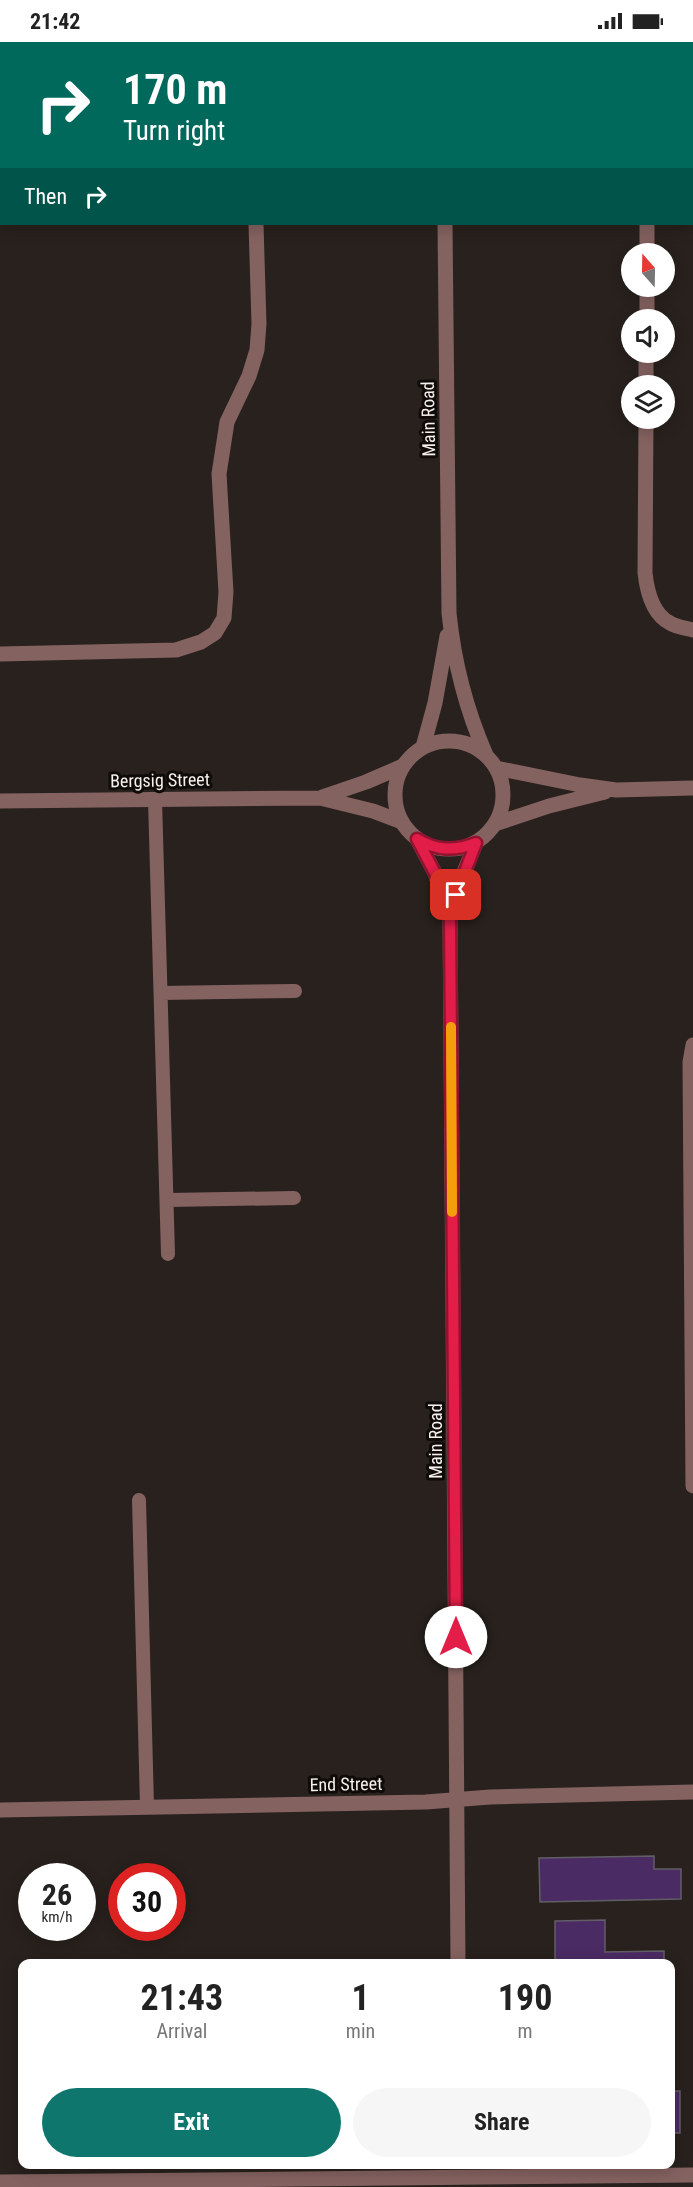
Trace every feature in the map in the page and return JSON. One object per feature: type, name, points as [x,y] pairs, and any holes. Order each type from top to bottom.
[{"type":"street","points":[[0,654],[176,650],[201,642],[215,633],[224,618],[226,592],[219,474],[227,422],[249,376],[257,350],[259,324],[256,225]]},
{"type":"street","name":"Main Road","points":[[445,225],[449,614],[452,643],[464,700],[486,755]]},
{"type":"street","points":[[647,225],[647,243]]},
{"type":"street","points":[[646,429],[645,573],[647,591],[654,607],[669,623],[693,630]]},
{"type":"street","name":"Main Road","points":[[423,747],[441,673],[449,614]]},
{"type":"street","points":[[456,741],[473,746],[486,755],[496,768],[502,782],[504,796],[501,810],[495,824],[476,843],[452,850],[428,845],[417,839],[402,822],[396,809],[397,780],[403,766],[423,747],[439,742],[456,741]]},
{"type":"street","name":"Bergsig Street","points":[[320,798],[403,766]]},
{"type":"street","points":[[496,768],[616,790],[693,788]]},
{"type":"street","points":[[495,824],[549,806],[616,790]]},
{"type":"street","name":"Bergsig Street","points":[[0,801],[320,798],[373,811],[402,822]]},
{"type":"street","name":"Main Road","points":[[417,839],[435,873],[450,918]]},
{"type":"street","name":"Main Road","points":[[458,1959],[450,918],[464,872],[476,843]]},
{"type":"street","points":[[693,1045],[690,1062],[693,1486]]},
{"type":"street","name":"End Street","points":[[0,1809],[415,1802],[693,1792]]},
{"type":"street","points":[[0,2182],[693,2175]]},
{"type":"lane","points":[[155,800],[168,1254]]},
{"type":"lane","points":[[161,993],[295,991]]},
{"type":"lane","points":[[167,1200],[294,1198]]},
{"type":"lane","points":[[139,1500],[147,1806]]},
{"type":"building","points":[[654,1856],[654,1869],[681,1869],[681,1899],[540,1902],[539,1858]]},
{"type":"building","points":[[605,1920],[605,1952],[664,1951],[664,1959],[555,1959],[555,1921]]},
{"type":"building","points":[[675,2091],[680,2091],[680,2133],[675,2133]]},
{"type":"slow traffic","points":[[451,1027],[452,1212]]},
{"type":"route","points":[[456,895],[476,843],[452,850],[440,849],[417,839],[435,873],[450,918],[456,1637]]}]
